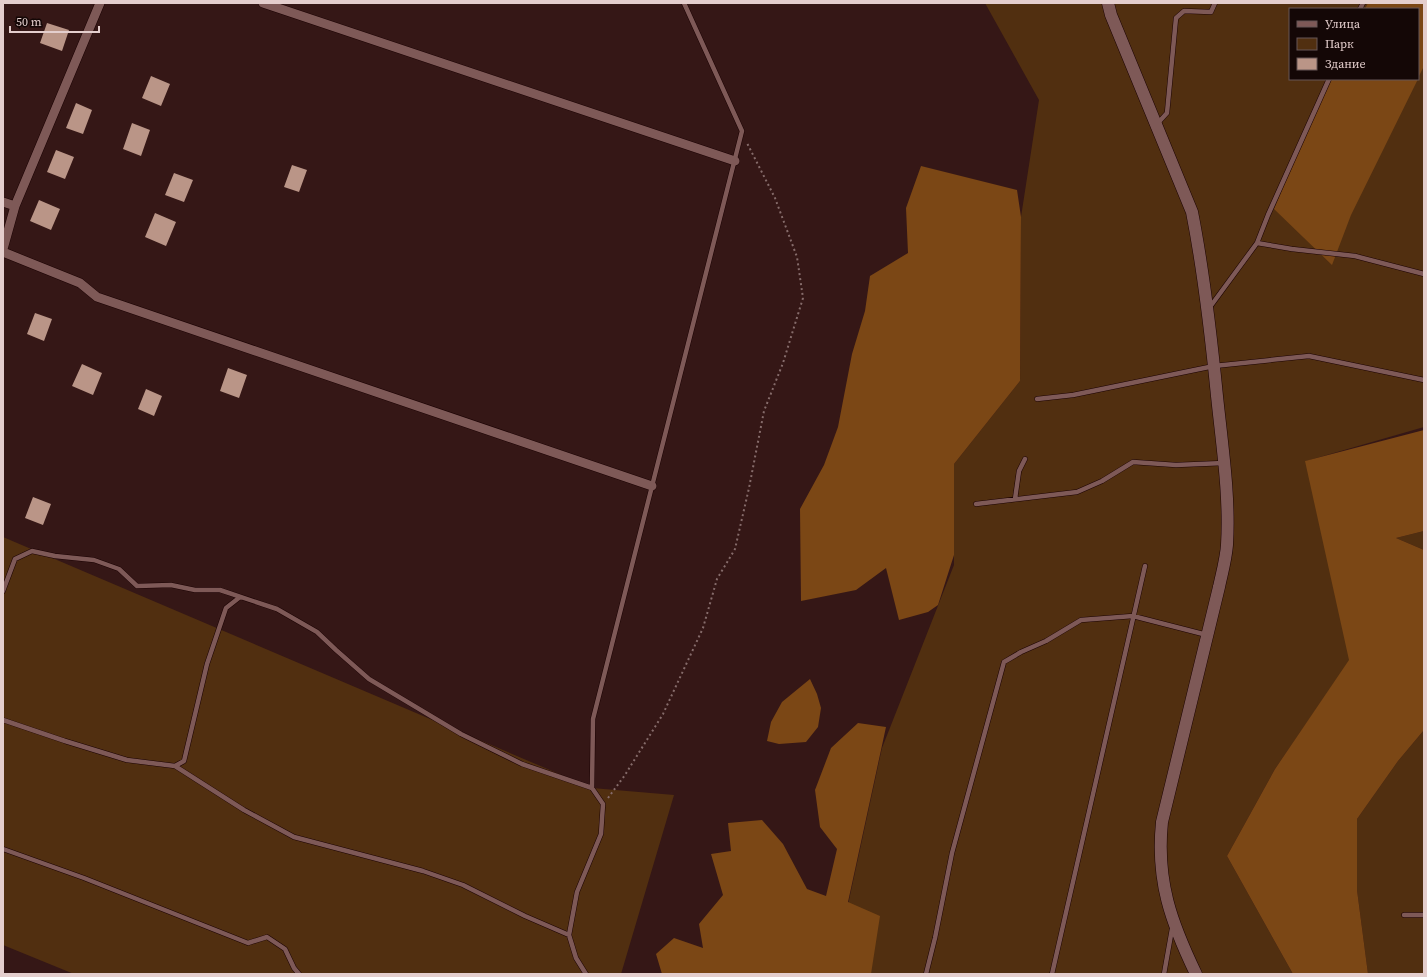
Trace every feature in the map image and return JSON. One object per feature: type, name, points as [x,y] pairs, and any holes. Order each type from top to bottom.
[{"type":"street","points":[[100,3],[15,206],[3,250],[80,283],[97,297],[652,486]]},
{"type":"street","points":[[262,3],[735,161]]},
{"type":"street","points":[[1108,3],[1111,15],[1192,212],[1197,236],[1207,311],[1224,463],[1227,546],[1208,635],[1162,822],[1160,847],[1166,901],[1196,974]]},
{"type":"street","points":[[3,202],[15,206]]},
{"type":"lane","points":[[586,974],[576,958],[569,935],[577,892],[601,834],[603,804],[592,788],[593,719],[742,131],[684,3]]},
{"type":"lane","points":[[1157,124],[1168,113],[1176,18],[1184,11],[1211,12],[1216,3]]},
{"type":"lane","points":[[1207,311],[1257,243],[1329,80]]},
{"type":"lane","points":[[1257,243],[1292,249],[1355,256],[1424,274]]},
{"type":"lane","points":[[1037,399],[1074,395],[1214,366],[1309,356],[1424,380]]},
{"type":"lane","points":[[1015,499],[1019,471],[1025,459]]},
{"type":"lane","points":[[976,504],[1077,492],[1102,481],[1133,462],[1176,465],[1224,463]]},
{"type":"lane","points":[[3,591],[15,560],[32,551],[55,556],[94,560],[119,569],[137,586],[171,585],[195,590],[220,590],[277,609],[317,632],[369,679],[474,740],[522,764],[592,788]]},
{"type":"lane","points":[[1052,974],[1145,566]]},
{"type":"lane","points":[[175,766],[184,761],[208,664],[226,608],[240,597]]},
{"type":"lane","points":[[926,974],[935,938],[952,853],[1004,662],[1021,652],[1046,641],[1081,620],[1133,616],[1208,635]]},
{"type":"lane","points":[[3,720],[127,760],[175,766],[244,810],[294,837],[422,871],[463,885],[569,935]]},
{"type":"lane","points":[[3,849],[84,878],[248,943],[266,937],[285,949],[294,968],[299,974]]},
{"type":"lane","points":[[1404,915],[1424,915]]},
{"type":"lane","points":[[1164,974],[1174,922]]},
{"type":"path","points":[[603,804],[624,775],[663,714],[703,628],[717,579],[735,549],[764,411],[782,363],[803,298],[797,257],[775,198],[748,146],[742,131]]},
{"type":"green space","points":[[985,3],[1424,3],[1424,427],[1306,461],[1350,660],[1275,769],[1227,856],[1293,974],[833,974],[882,748],[954,565],[954,464],[1020,381],[1021,217],[1039,100]]},
{"type":"green space","points":[[1424,531],[1424,550],[1396,538]]},
{"type":"green space","points":[[3,537],[592,788],[674,795],[621,974],[74,974],[3,945]]},
{"type":"green space","points":[[1424,730],[1424,974],[1368,974],[1357,890],[1357,819],[1398,761]]},
{"type":"shaded area","points":[[1368,3],[1424,3],[1424,66],[1419,76],[1419,8],[1366,8]]},
{"type":"shaded area","points":[[1328,80],[1418,80],[1351,215],[1332,265],[1274,209]]},
{"type":"shaded area","points":[[921,166],[1017,190],[1021,217],[1020,381],[954,464],[954,555],[938,605],[928,612],[899,620],[886,568],[856,590],[801,601],[800,509],[824,465],[838,427],[852,354],[865,311],[870,276],[908,253],[906,208]]},
{"type":"shaded area","points":[[1424,430],[1424,531],[1396,538],[1424,550],[1424,730],[1398,761],[1357,819],[1357,890],[1368,974],[1293,974],[1227,856],[1275,769],[1349,660],[1305,461]]},
{"type":"shaded area","points":[[810,679],[817,694],[821,708],[818,727],[806,742],[779,744],[767,741],[771,722],[782,702]]},
{"type":"shaded area","points":[[858,723],[886,727],[848,902],[880,916],[871,974],[662,974],[656,954],[674,938],[703,948],[699,924],[723,895],[711,854],[731,851],[728,823],[762,820],[783,844],[807,889],[826,896],[837,849],[820,827],[815,790],[831,748]]},
{"type":"building","points":[[47,23],[69,30],[62,51],[40,43]]},
{"type":"building","points":[[151,76],[170,84],[161,106],[142,98]]},
{"type":"building","points":[[76,103],[92,110],[83,134],[66,128]]},
{"type":"building","points":[[132,123],[150,130],[141,156],[123,149]]},
{"type":"building","points":[[56,150],[74,157],[65,179],[47,172]]},
{"type":"building","points":[[292,165],[307,170],[299,192],[284,187]]},
{"type":"building","points":[[174,173],[193,180],[184,202],[165,195]]},
{"type":"building","points":[[39,200],[60,209],[51,230],[30,221]]},
{"type":"building","points":[[155,213],[176,222],[166,246],[145,237]]},
{"type":"building","points":[[35,313],[52,319],[44,341],[27,334]]},
{"type":"building","points":[[82,364],[102,373],[93,395],[72,386]]},
{"type":"building","points":[[228,368],[247,375],[239,398],[220,391]]},
{"type":"building","points":[[146,389],[162,396],[154,416],[138,409]]},
{"type":"building","points":[[33,497],[51,504],[43,525],[25,518]]}]
